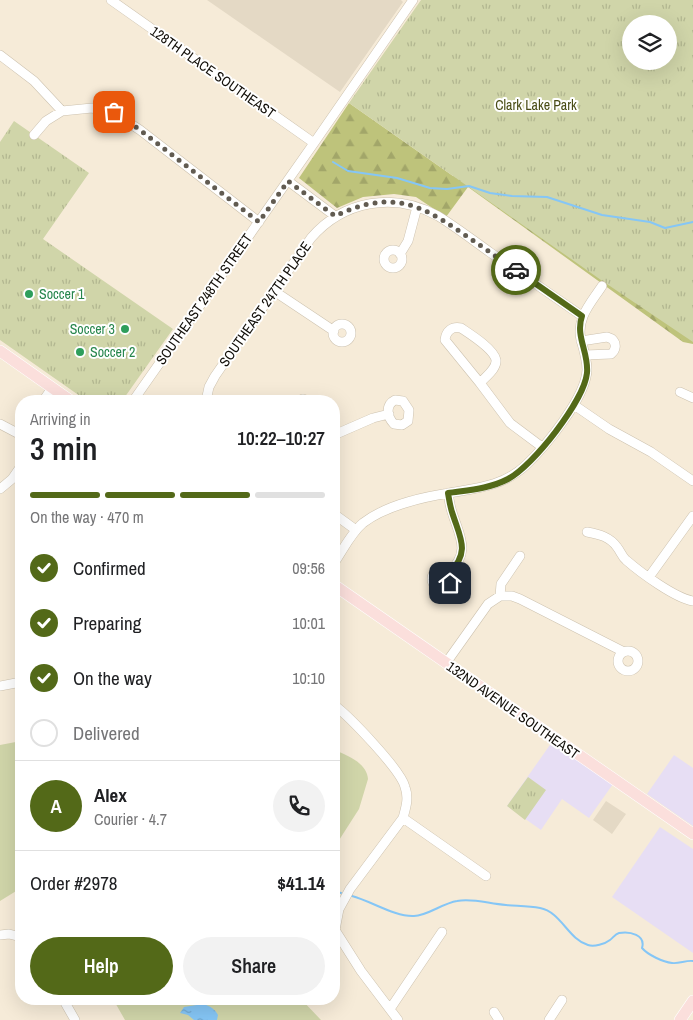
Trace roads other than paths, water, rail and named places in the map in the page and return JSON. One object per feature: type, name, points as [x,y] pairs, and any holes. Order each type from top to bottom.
[{"type":"main road","points":[[0,351],[62,395]]},
{"type":"main road","name":"132ND AVENUE SOUTHEAST","points":[[340,589],[693,834]]},
{"type":"main road","points":[[680,1020],[693,1001]]},
{"type":"street","name":"128TH PLACE SOUTHEAST","points":[[111,0],[314,143]]},
{"type":"street","name":"SOUTHEAST 248TH STREET","points":[[137,395],[413,0]]},
{"type":"street","points":[[0,55],[34,81],[62,111]]},
{"type":"street","points":[[34,135],[46,121],[62,111],[92,108],[114,112],[259,222]]},
{"type":"street","points":[[288,181],[335,216],[369,203],[389,202],[417,207],[438,216],[582,316]]},
{"type":"street","points":[[400,254],[408,241],[417,207]]},
{"type":"street","name":"SOUTHEAST 247TH PLACE","points":[[205,395],[215,376],[311,238],[335,216]]},
{"type":"street","points":[[340,554],[356,530],[368,520],[384,512],[416,500],[485,488],[508,479],[526,466],[574,405],[582,391],[587,371],[579,330],[582,316],[602,286]]},
{"type":"street","points":[[274,291],[334,332]]},
{"type":"street","points":[[480,382],[495,366],[496,361],[493,354],[461,328],[451,329],[445,340],[480,382],[510,423],[542,447]]},
{"type":"street","points":[[581,341],[606,337],[612,339],[615,344],[614,350],[610,354],[585,355]]},
{"type":"street","points":[[47,395],[52,388]]},
{"type":"street","points":[[680,392],[693,398]]},
{"type":"street","points":[[574,405],[610,429],[651,452],[693,481]]},
{"type":"street","points":[[340,432],[373,418],[389,414]]},
{"type":"street","points":[[0,424],[15,432]]},
{"type":"street","points":[[0,489],[15,475]]},
{"type":"street","points":[[448,493],[451,510],[463,545],[462,556],[457,566],[449,574]]},
{"type":"street","points":[[649,577],[693,516]]},
{"type":"street","points":[[340,518],[356,530]]},
{"type":"street","points":[[587,532],[602,535],[611,540],[625,559],[679,597],[693,602]]},
{"type":"street","points":[[500,596],[501,584],[520,556]]},
{"type":"street","points":[[446,663],[488,604],[500,596],[520,598],[624,652]]},
{"type":"street","points":[[0,686],[15,683]]},
{"type":"street","points":[[340,710],[402,778],[407,794],[407,802],[402,818],[350,889],[340,907]]},
{"type":"street","points":[[402,818],[486,876]]},
{"type":"street","points":[[390,1009],[442,932]]},
{"type":"street","points":[[340,939],[361,971],[398,1020]]},
{"type":"street","points":[[549,1020],[562,1000]]},
{"type":"street","points":[[66,1005],[75,1020]]},
{"type":"water","points":[[205,1005],[215,1011],[218,1015],[217,1020],[194,1020],[188,1015],[180,1013],[184,1007]]},
{"type":"waterway","points":[[333,162],[348,171],[397,178],[430,188],[447,189],[469,186],[490,193],[547,197],[602,215],[650,222],[665,228],[693,222]]},
{"type":"waterway","points":[[352,896],[407,916],[430,912],[452,902],[463,900],[540,908],[554,915],[575,937],[588,945],[602,944],[618,934],[632,933],[642,940],[642,948],[660,960],[675,963],[693,961]]},
{"type":"place","name":"Soccer 1","points":[[29,294]]},
{"type":"place","name":"Soccer 3","points":[[125,329]]},
{"type":"place","name":"Soccer 2","points":[[80,352]]},
{"type":"park label","name":"Clark Lake Park","points":[[536,105]]}]
